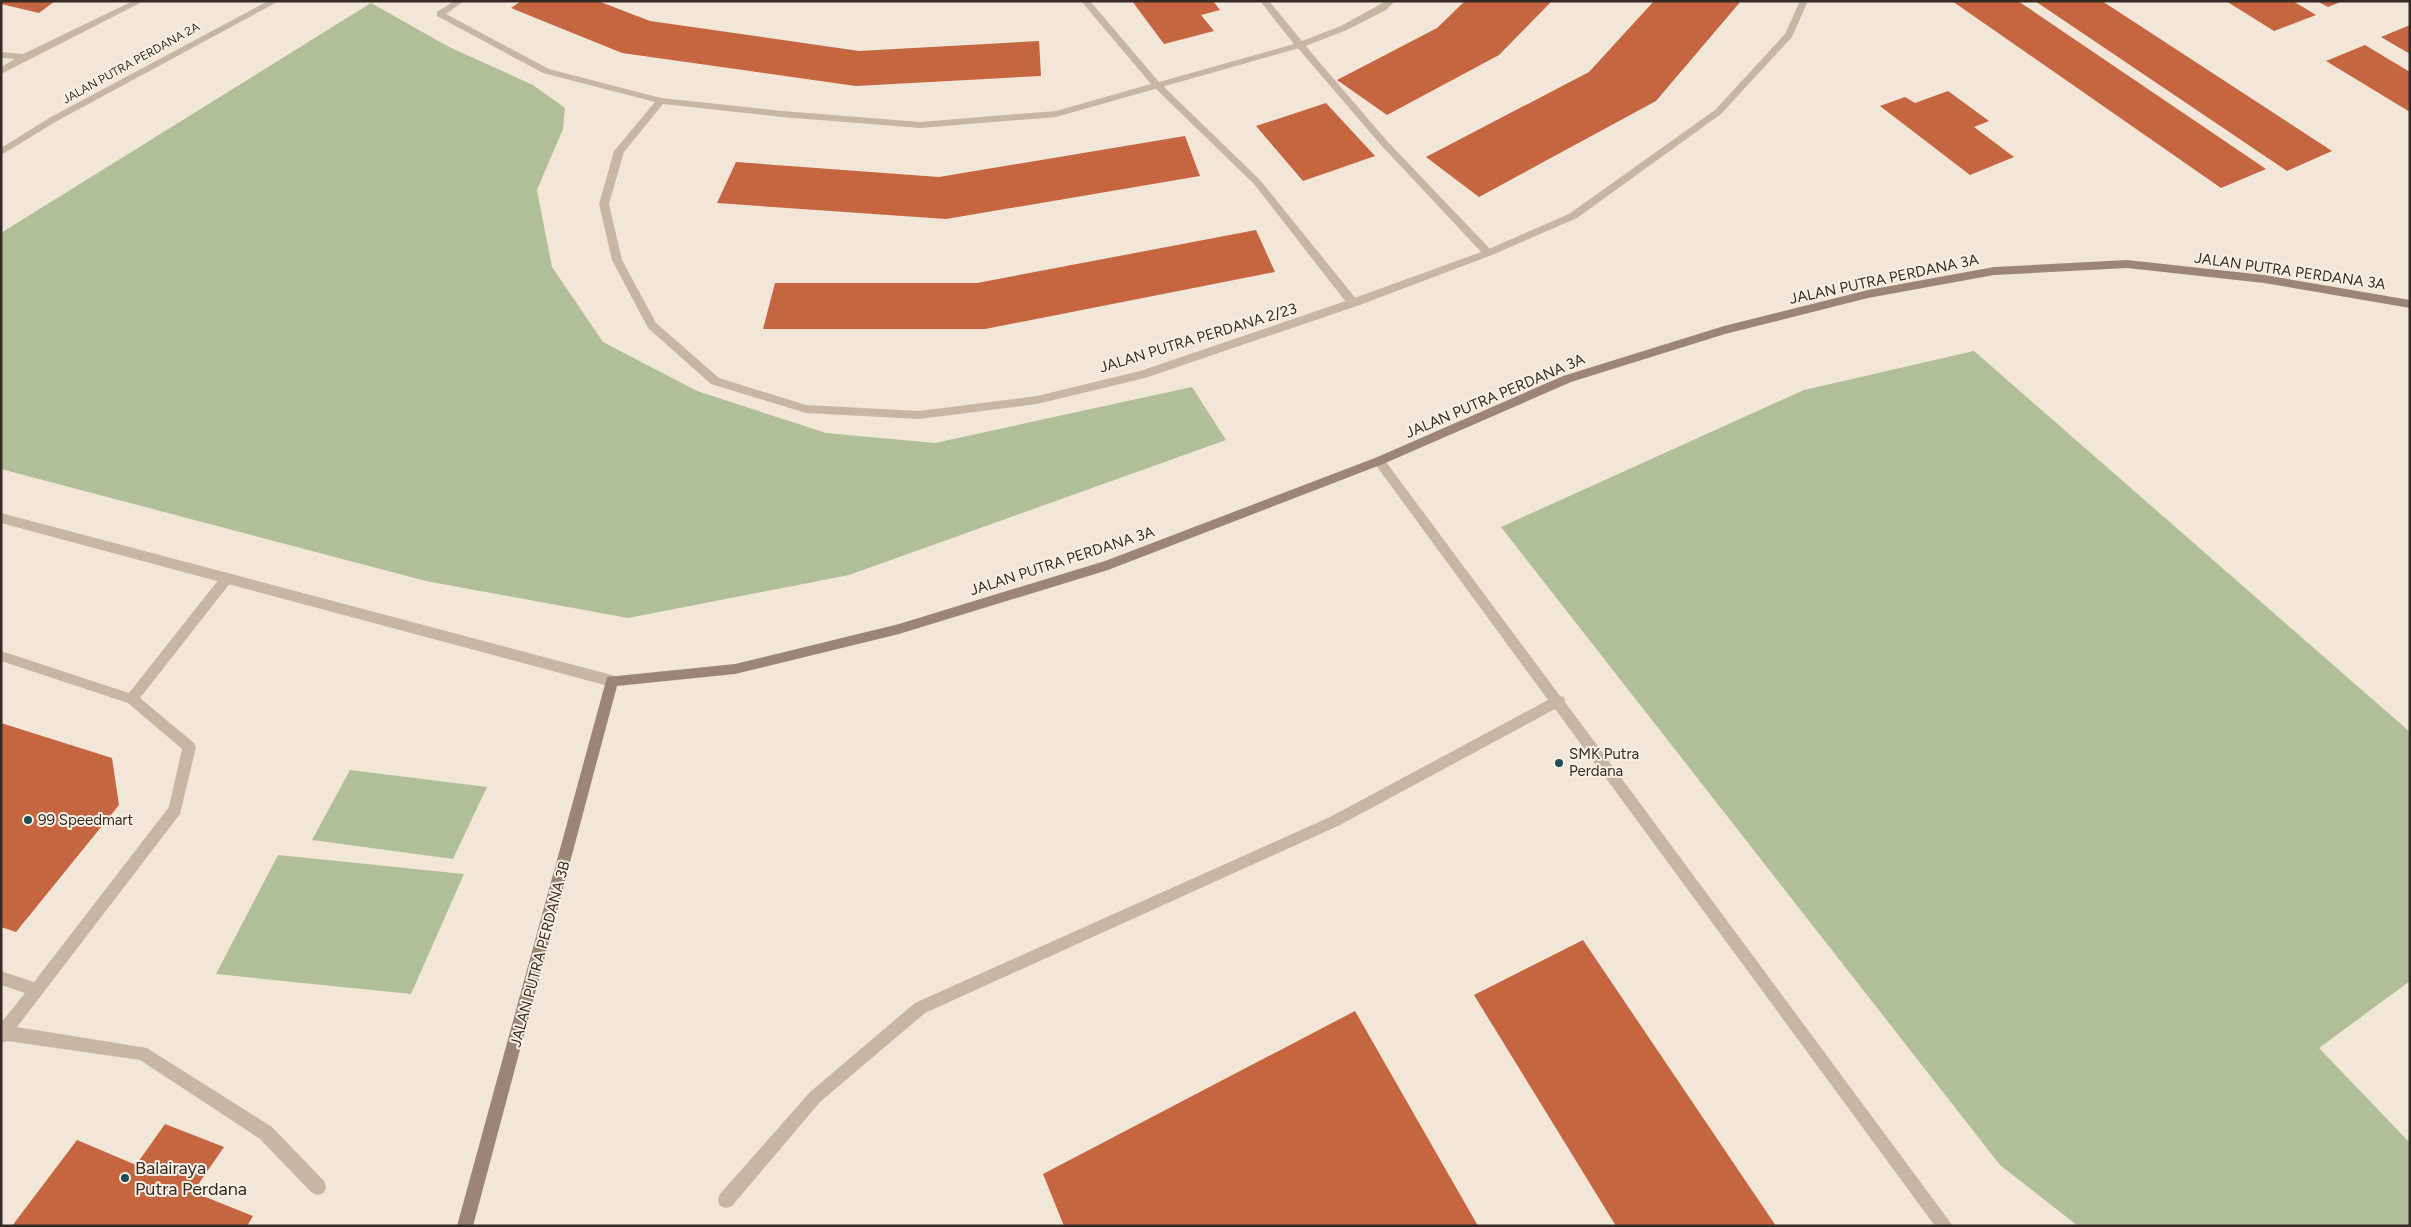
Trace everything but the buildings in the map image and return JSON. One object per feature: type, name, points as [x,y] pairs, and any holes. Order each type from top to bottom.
[{"type":"street","points":[[1,70],[140,1]]},
{"type":"street","name":"JALAN PUTRA PERDANA 2A","points":[[1,152],[63,114],[275,1]]},
{"type":"street","points":[[460,1],[440,14],[546,71],[661,102],[782,114],[920,124],[1056,114],[1300,45],[1344,28],[1383,8],[1391,1]]},
{"type":"street","points":[[1085,1],[1158,86],[1256,182],[1353,303]]},
{"type":"street","points":[[1264,1],[1384,143],[1488,253]]},
{"type":"street","name":"JALAN PUTRA PERDANA 2/23","points":[[661,102],[619,151],[604,204],[617,260],[652,325],[715,381],[806,408],[919,415],[1037,400],[1141,375],[1353,303],[1488,253],[1573,216],[1718,112],[1790,35],[1804,1]]},
{"type":"street","points":[[1,55],[24,57]]},
{"type":"street","name":"JALAN PUTRA PERDANA 3A","points":[[612,681],[735,669],[899,629],[1108,565],[1379,461],[1568,379],[1724,330],[1868,294],[1994,271],[2127,264],[2264,279],[2410,304]]},
{"type":"street","points":[[1379,461],[1945,1226]]},
{"type":"street","points":[[1,518],[612,681]]},
{"type":"street","points":[[132,699],[227,578]]},
{"type":"street","points":[[1,656],[132,699],[189,747],[175,810],[2,1035]]},
{"type":"street","name":"JALAN PUTRA PERDANA 3B","points":[[465,1226],[496,1118],[612,681]]},
{"type":"street","points":[[726,1200],[815,1098],[920,1008],[1335,821],[1558,701]]},
{"type":"street","points":[[1,978],[37,990]]},
{"type":"street","points":[[2,1035],[142,1053],[266,1133],[318,1187]]},
{"type":"green space","points":[[371,3],[449,47],[533,85],[565,108],[563,129],[537,190],[552,267],[603,342],[697,391],[826,433],[935,443],[1192,387],[1226,440],[849,575],[628,618],[426,581],[1,469],[1,233]]},
{"type":"green space","points":[[1974,351],[2410,732],[2410,981],[2319,1048],[2410,1143],[2410,1226],[2078,1226],[2000,1165],[1501,527],[1804,390]]},
{"type":"green space","points":[[350,770],[487,787],[453,859],[312,840]]},
{"type":"green space","points":[[278,855],[464,874],[411,994],[216,974]]},
{"type":"place","name":"SMK Putra Perdana","points":[[1559,763]]},
{"type":"place","name":"99 Speedmart","points":[[28,820]]},
{"type":"place","name":"Balairaya Putra Perdana","points":[[125,1178]]}]
